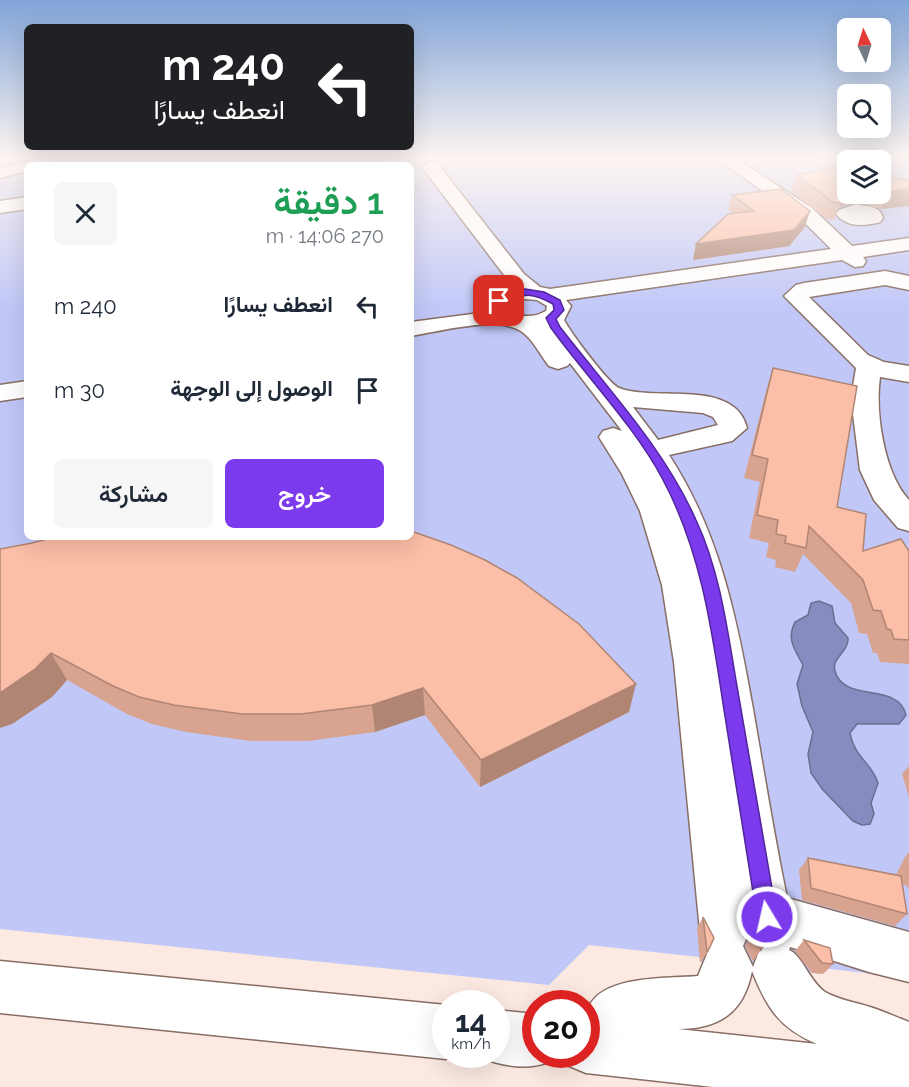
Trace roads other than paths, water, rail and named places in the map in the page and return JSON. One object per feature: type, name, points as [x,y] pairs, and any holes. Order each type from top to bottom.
[{"type":"street","points":[[448,209],[499,278],[528,307],[558,332],[603,391],[653,450],[681,500],[708,575],[732,703],[748,938],[723,986],[710,1000],[700,1003],[655,1002],[629,1006],[617,1014],[600,1036]]},
{"type":"street","points":[[459,209],[516,279],[538,334],[653,450]]},
{"type":"street","points":[[799,209],[856,255]]},
{"type":"street","points":[[903,248],[871,239],[862,231],[860,214],[852,225],[868,244],[856,255],[811,278],[795,298],[855,357],[868,365],[909,374]]},
{"type":"street","points":[[414,329],[476,319],[528,307],[903,248]]},
{"type":"street","points":[[414,319],[470,310],[528,307],[811,278],[885,278],[909,283]]},
{"type":"street","points":[[868,365],[863,389],[864,405],[875,470],[885,494],[909,520]]},
{"type":"street","points":[[0,380],[24,376]]},
{"type":"street","points":[[0,393],[24,389]]},
{"type":"street","points":[[603,391],[648,401],[710,405],[727,412],[733,420],[734,426],[729,432],[653,450]]},
{"type":"street","points":[[648,401],[653,450]]},
{"type":"street","points":[[748,938],[869,949],[909,957]]},
{"type":"street","points":[[748,938],[792,998],[805,1011],[836,1026],[881,1036],[909,1054]]},
{"type":"street","points":[[0,987],[432,1031]]},
{"type":"street","points":[[600,1048],[909,1081]]}]
